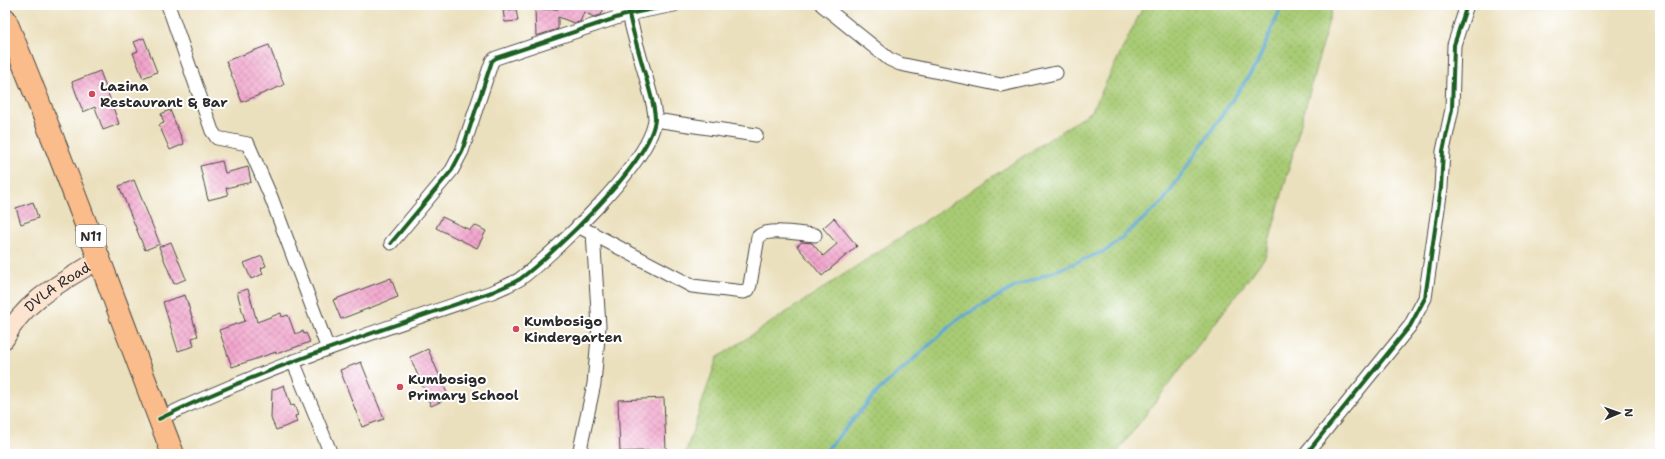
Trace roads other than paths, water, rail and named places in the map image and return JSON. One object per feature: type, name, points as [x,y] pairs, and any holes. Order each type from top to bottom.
[{"type":"highway","name":"N11","points":[[5,19],[34,89],[100,259],[173,454]]},
{"type":"street","points":[[168,5],[212,131],[217,138],[248,144],[271,197],[328,348]]},
{"type":"street","points":[[391,243],[452,170],[462,151],[492,61],[496,58],[628,9],[674,5]]},
{"type":"street","points":[[822,5],[889,59],[900,64],[1002,85],[1056,73]]},
{"type":"street","points":[[1306,454],[1410,326],[1425,298],[1441,188],[1444,151],[1452,109],[1454,45],[1467,5]]},
{"type":"street","points":[[159,419],[214,392],[292,361],[492,292],[518,280],[552,253],[608,196],[632,165],[649,138],[655,120],[653,103],[628,9]]},
{"type":"street","points":[[655,120],[756,135]]},
{"type":"street","points":[[578,226],[678,280],[692,286],[744,292],[748,290],[750,285],[758,237],[760,234],[770,232],[815,235]]},
{"type":"street","points":[[579,454],[594,384],[599,326],[593,233]]},
{"type":"street","name":"DVLA Road","points":[[5,339],[12,324],[39,296],[100,259]]},
{"type":"street","points":[[292,361],[331,454]]},
{"type":"waterway","points":[[823,454],[878,391],[958,319],[1015,287],[1107,250],[1162,203],[1257,64],[1282,5]]},
{"type":"place","name":"Lazina Restaurant & Bar","points":[[92,94]]},
{"type":"place","name":"Kumbosigo Kindergarten","points":[[516,329]]},
{"type":"place","name":"Kumbosigo Primary School","points":[[400,387]]}]
